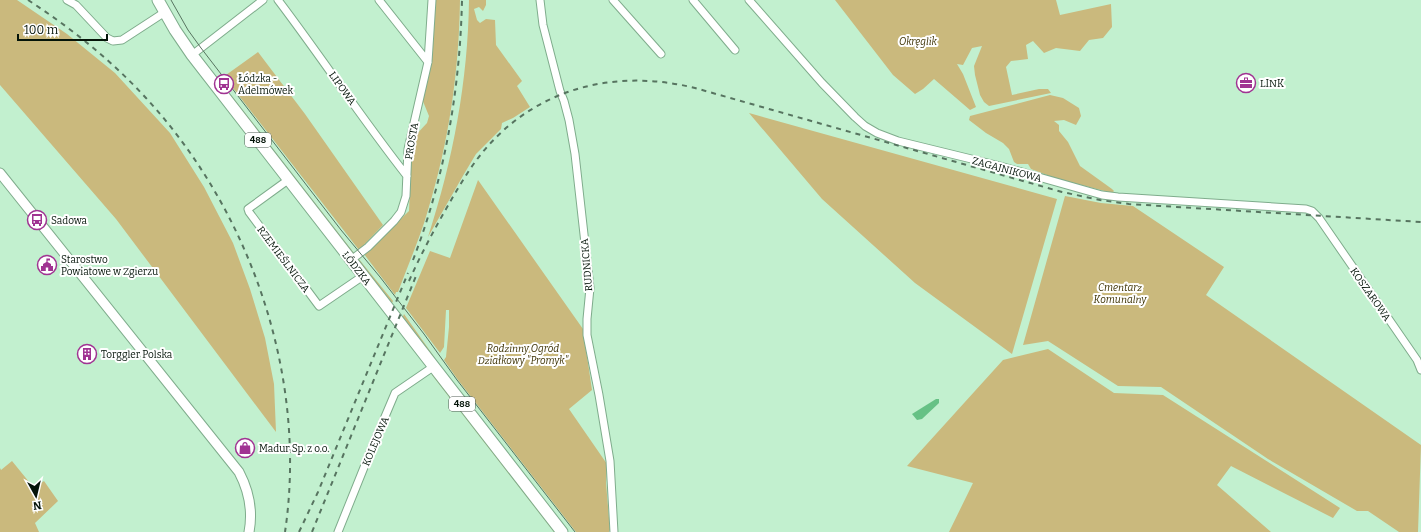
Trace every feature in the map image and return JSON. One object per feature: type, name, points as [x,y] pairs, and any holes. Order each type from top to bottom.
[{"type":"main road","name":"ŁÓDZKA","points":[[158,0],[192,55],[562,532]]},
{"type":"street","points":[[67,0],[76,5],[107,38],[113,41],[122,40],[165,12]]},
{"type":"street","points":[[192,55],[263,0]]},
{"type":"street","name":"LIPOWA","points":[[278,0],[314,47],[407,176]]},
{"type":"street","points":[[379,0],[428,62]]},
{"type":"street","name":"PROSTA","points":[[351,260],[386,230],[398,217],[406,196],[408,149],[428,62],[432,0]]},
{"type":"street","name":"RUDNICKA","points":[[540,0],[543,25],[569,120],[575,154],[590,288],[587,312],[587,335],[610,461],[614,532]]},
{"type":"street","points":[[614,0],[661,54]]},
{"type":"street","points":[[693,0],[735,50]]},
{"type":"street","name":"ZAGAJNIKOWA","points":[[749,0],[822,83],[855,117],[865,126],[883,136],[1000,166],[1102,195],[1306,209],[1312,211],[1319,218]]},
{"type":"street","points":[[0,173],[239,472],[247,490],[250,506],[249,532]]},
{"type":"street","name":"RZEMIEŚLNICZA","points":[[288,180],[248,209],[319,306],[363,276]]},
{"type":"street","name":"KOSZAROWA","points":[[1319,218],[1417,360],[1421,370]]},
{"type":"street","name":"KOLEJOWA","points":[[338,532],[395,393],[433,367]]},
{"type":"green space","points":[[0,0],[17,0],[67,34],[115,73],[170,133],[204,187],[233,243],[250,289],[265,338],[274,384],[276,432],[116,219],[0,85]]},
{"type":"green space","points":[[435,0],[460,0],[458,53],[452,106],[442,158],[428,210],[418,241],[398,292],[396,292],[395,295],[364,254],[409,211],[412,139],[427,123],[429,116],[422,99]]},
{"type":"green space","points":[[469,0],[486,0],[486,5],[483,11],[479,7],[474,9],[477,20],[480,23],[486,19],[495,20],[496,45],[522,81],[517,86],[530,107],[502,123],[501,129],[476,154],[428,237],[445,179],[458,120],[466,60]]},
{"type":"green space","name":"Okręglik","points":[[835,0],[1056,0],[1060,15],[1111,4],[1112,27],[1103,38],[1089,40],[1080,51],[1056,48],[1044,53],[1033,41],[1026,45],[1028,59],[1011,61],[1006,67],[1012,95],[1039,89],[1048,89],[1051,93],[989,106],[984,102],[980,95],[975,75],[974,66],[982,46],[972,48],[963,65],[957,64],[963,74],[976,107],[970,110],[934,79],[915,94],[893,75]]},
{"type":"green space","points":[[258,52],[305,114],[383,225],[359,250],[229,83],[230,81],[226,75]]},
{"type":"green space","points":[[231,95],[354,253],[229,96]]},
{"type":"green space","points":[[1050,95],[1063,98],[1079,108],[1081,116],[1076,125],[1064,120],[1054,121],[1059,125],[1059,131],[1068,142],[1080,166],[1112,189],[1114,191],[1112,193],[1055,178],[1031,169],[1028,164],[1017,164],[1014,162],[1009,149],[1003,143],[986,133],[969,120],[970,116]]},
{"type":"green space","points":[[749,113],[1057,199],[1012,354],[915,283],[822,199]]},
{"type":"green space","name":"Rodzinny Ogród Działkowy \"Promyk\"","points":[[478,180],[583,329],[592,390],[569,409],[607,464],[606,483],[609,532],[576,532],[458,380],[444,360],[446,357],[449,327],[449,310],[446,310],[444,347],[440,353],[406,308],[430,251],[450,258]]},
{"type":"green space","name":"Cmentarz Komunalny","points":[[1065,196],[1101,203],[1133,206],[1224,267],[1206,295],[1421,445],[1418,532],[1399,532],[1368,511],[1357,511],[1268,459],[1161,387],[1118,386],[1048,341],[1023,345]]},
{"type":"green space","points":[[358,258],[393,301],[391,305],[357,261]]},
{"type":"green space","points":[[404,314],[435,358],[434,359],[402,319]]},
{"type":"green space","points":[[1048,349],[1114,393],[1163,395],[1340,508],[1333,518],[1231,466],[1217,485],[1271,532],[949,532],[973,483],[907,466],[1003,360]]},
{"type":"green space","points":[[432,375],[435,375],[556,532],[554,532]]},
{"type":"green space","points":[[12,461],[34,488],[44,481],[58,501],[35,523],[39,532],[0,532],[0,468],[1,470]]},
{"type":"shaded area","points":[[936,399],[939,399],[939,403],[922,419],[917,420],[912,414]]},
{"type":"tram line","points":[[171,0],[188,30],[201,48],[341,230],[380,277],[457,380],[575,532]]},
{"type":"railway","points":[[28,0],[90,45],[133,84],[146,98],[183,143],[215,192],[242,245],[264,300],[279,357],[288,415],[290,474],[285,532]]},
{"type":"railway","points":[[413,260],[434,197],[449,132],[458,66],[462,0]]},
{"type":"railway","points":[[409,281],[428,241],[454,195],[482,153],[508,126],[531,109],[556,97],[582,88],[610,82],[638,81],[666,83],[695,88],[1062,192],[1100,200],[1129,204],[1421,222]]},
{"type":"railway","points":[[299,532],[318,492],[408,273]]},
{"type":"railway","points":[[312,532],[416,276]]},
{"type":"place","name":"LINK","points":[[1246,83]]},
{"type":"place","name":"Łódzka - Adelmówek","points":[[224,84]]},
{"type":"place","name":"Sadowa","points":[[37,220]]},
{"type":"place","name":"Starostwo Powiatowe w Zgierzu","points":[[47,265]]},
{"type":"place","name":"Torggler Polska","points":[[87,354]]},
{"type":"place","name":"Madur Sp. z o.o.","points":[[245,448]]}]
